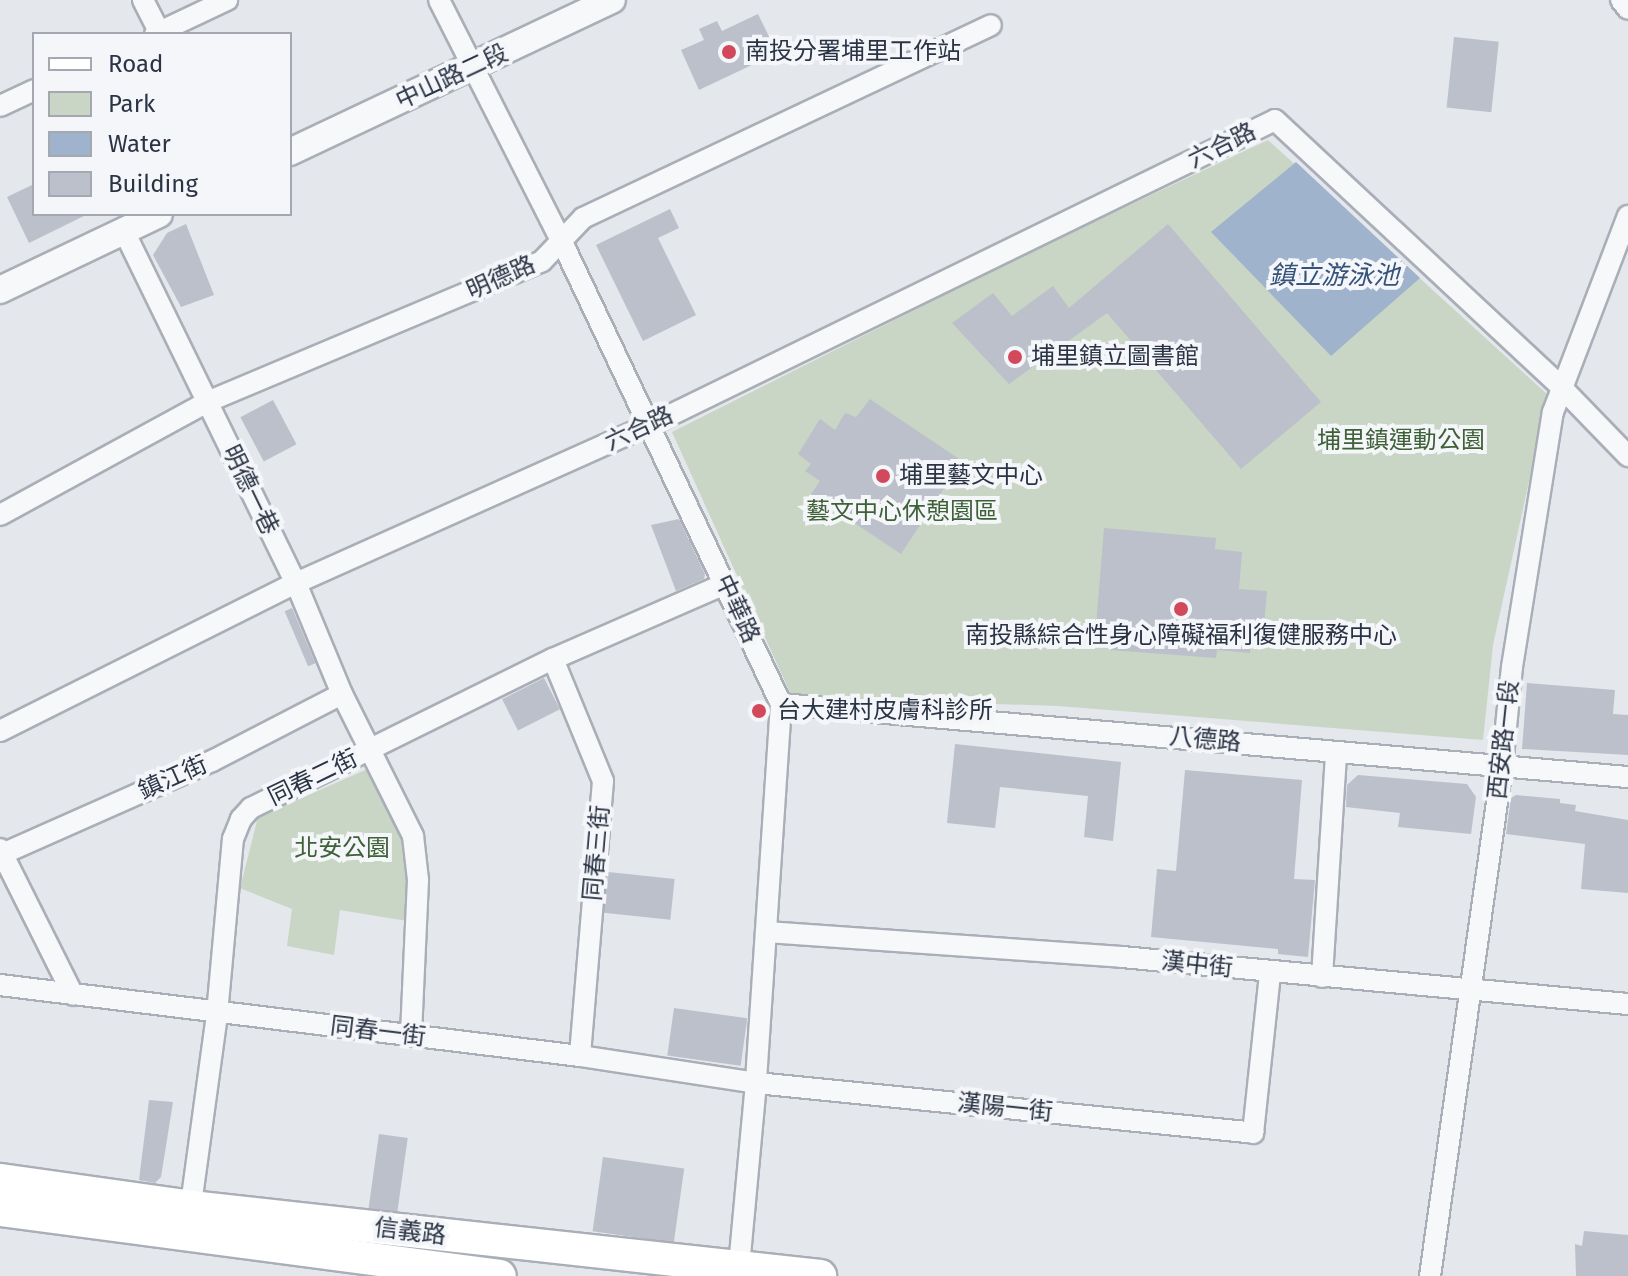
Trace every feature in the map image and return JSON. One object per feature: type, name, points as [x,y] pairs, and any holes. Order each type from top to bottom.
[{"type":"main road","name":"信義路","points":[[0,1180],[188,1221],[500,1276]]},
{"type":"main road","name":"信義路","points":[[0,1210],[188,1221],[738,1272],[820,1276]]},
{"type":"street","points":[[143,0],[158,32]]},
{"type":"street","points":[[160,32],[227,0]]},
{"type":"street","name":"中華路","points":[[439,0],[471,69],[561,240],[781,704],[756,1083],[738,1272]]},
{"type":"street","name":"中山路二段","points":[[292,151],[612,0]]},
{"type":"street","points":[[1621,0],[1628,9]]},
{"type":"street","name":"明德路","points":[[0,515],[207,402],[542,261],[583,218],[991,25]]},
{"type":"street","points":[[0,106],[32,91]]},
{"type":"street","name":"六合路","points":[[0,731],[296,583],[650,425],[1275,120],[1562,388]]},
{"type":"street","points":[[0,290],[155,216]]},
{"type":"street","name":"西安路一段","points":[[1430,1276],[1502,767],[1512,667],[1553,412],[1628,216]]},
{"type":"street","name":"明德一巷","points":[[124,231],[296,583],[342,694],[413,836],[418,880],[411,1036]]},
{"type":"street","points":[[1562,388],[1628,456]]},
{"type":"street","name":"同春二街","points":[[188,1221],[217,1014],[233,839],[241,819],[251,808],[553,659],[725,584]]},
{"type":"street","name":"同春三街","points":[[553,659],[603,781],[580,1056]]},
{"type":"street","name":"鎮江街","points":[[1,853],[212,761],[342,694]]},
{"type":"street","name":"八德路","points":[[781,704],[1628,777]]},
{"type":"street","points":[[1322,977],[1336,752]]},
{"type":"street","points":[[1,853],[73,995]]},
{"type":"street","name":"漢中街","points":[[766,932],[1122,957],[1628,1004]]},
{"type":"street","name":"漢陽一街","points":[[756,1083],[1253,1133],[1270,973]]},
{"type":"street","name":"同春一街","points":[[0,985],[217,1014],[580,1056],[756,1083]]},
{"type":"green space","points":[[1268,140],[1548,395],[1493,645],[1483,740],[1058,706],[792,697],[672,432],[1032,251]]},
{"type":"green space","name":"北安公園","points":[[370,768],[413,844],[407,921],[340,910],[334,955],[287,946],[292,909],[240,888],[258,817]]},
{"type":"water","name":"鎮立游泳池","points":[[1296,162],[1420,278],[1331,356],[1211,232]]},
{"type":"building","name":"南投分署埔里工作站","points":[[758,14],[777,53],[699,90],[681,50],[704,40],[699,29],[717,21],[722,31]]},
{"type":"building","points":[[1454,37],[1499,42],[1491,112],[1447,108]]},
{"type":"building","points":[[32,185],[32,216],[84,216],[29,243],[7,197]]},
{"type":"building","points":[[670,209],[679,228],[658,238],[696,315],[643,341],[596,245]]},
{"type":"building","points":[[186,224],[214,295],[181,307],[153,255],[167,233]]},
{"type":"building","points":[[1168,224],[1321,402],[1241,469],[1107,313],[1009,384],[952,323],[993,293],[1012,316],[1053,286],[1069,308]]},
{"type":"building","name":"埔里藝文中心","points":[[870,399],[962,461],[901,554],[811,494],[820,481],[805,471],[811,464],[798,454],[820,419],[835,430],[845,413],[856,417]]},
{"type":"building","points":[[273,400],[296,444],[264,462],[240,417]]},
{"type":"building","points":[[679,519],[705,574],[704,579],[676,591],[651,525]]},
{"type":"building","name":"南投縣綜合性身心障礙福利復健服務中心","points":[[1104,528],[1216,538],[1215,549],[1242,552],[1239,589],[1267,591],[1263,637],[1251,636],[1250,653],[1217,650],[1216,658],[1110,650],[1112,628],[1096,626]]},
{"type":"building","points":[[292,608],[315,663],[308,666],[285,611]]},
{"type":"building","points":[[544,678],[560,709],[518,731],[502,699]]},
{"type":"building","points":[[1527,683],[1615,690],[1613,714],[1628,715],[1628,755],[1522,749]]},
{"type":"building","points":[[955,744],[1121,762],[1113,841],[1084,837],[1088,796],[1000,787],[995,828],[947,823]]},
{"type":"building","points":[[1185,770],[1302,780],[1294,879],[1315,880],[1308,957],[1278,954],[1278,949],[1151,937],[1157,869],[1176,871]]},
{"type":"building","points":[[1358,775],[1467,784],[1476,797],[1471,834],[1398,827],[1400,813],[1346,807],[1347,785]]},
{"type":"building","points":[[1516,795],[1560,799],[1560,803],[1576,805],[1575,811],[1628,820],[1628,893],[1581,889],[1585,844],[1506,834],[1511,798]]},
{"type":"building","points":[[608,872],[675,879],[670,920],[604,913]]},
{"type":"building","points":[[674,1008],[747,1018],[741,1066],[667,1056]]},
{"type":"building","points":[[149,1100],[173,1102],[161,1177],[155,1183],[139,1180]]},
{"type":"building","points":[[379,1134],[408,1138],[397,1212],[369,1208]]},
{"type":"building","points":[[603,1157],[684,1168],[674,1243],[593,1231]]},
{"type":"building","points":[[1584,1231],[1628,1235],[1628,1276],[1576,1276],[1575,1244],[1582,1246]]},
{"type":"place","name":"南投分署埔里工作站","points":[[729,52]]},
{"type":"place","name":"埔里鎮立圖書館","points":[[1015,357]]},
{"type":"place","name":"埔里藝文中心","points":[[883,476]]},
{"type":"place","name":"南投縣綜合性身心障礙福利復健服務中心","points":[[1181,609]]},
{"type":"place","name":"台大建村皮膚科診所","points":[[759,711]]},
{"type":"park label","name":"埔里鎮運動公園","points":[[1401,441]]},
{"type":"park label","name":"藝文中心休憩園區","points":[[902,512]]}]
